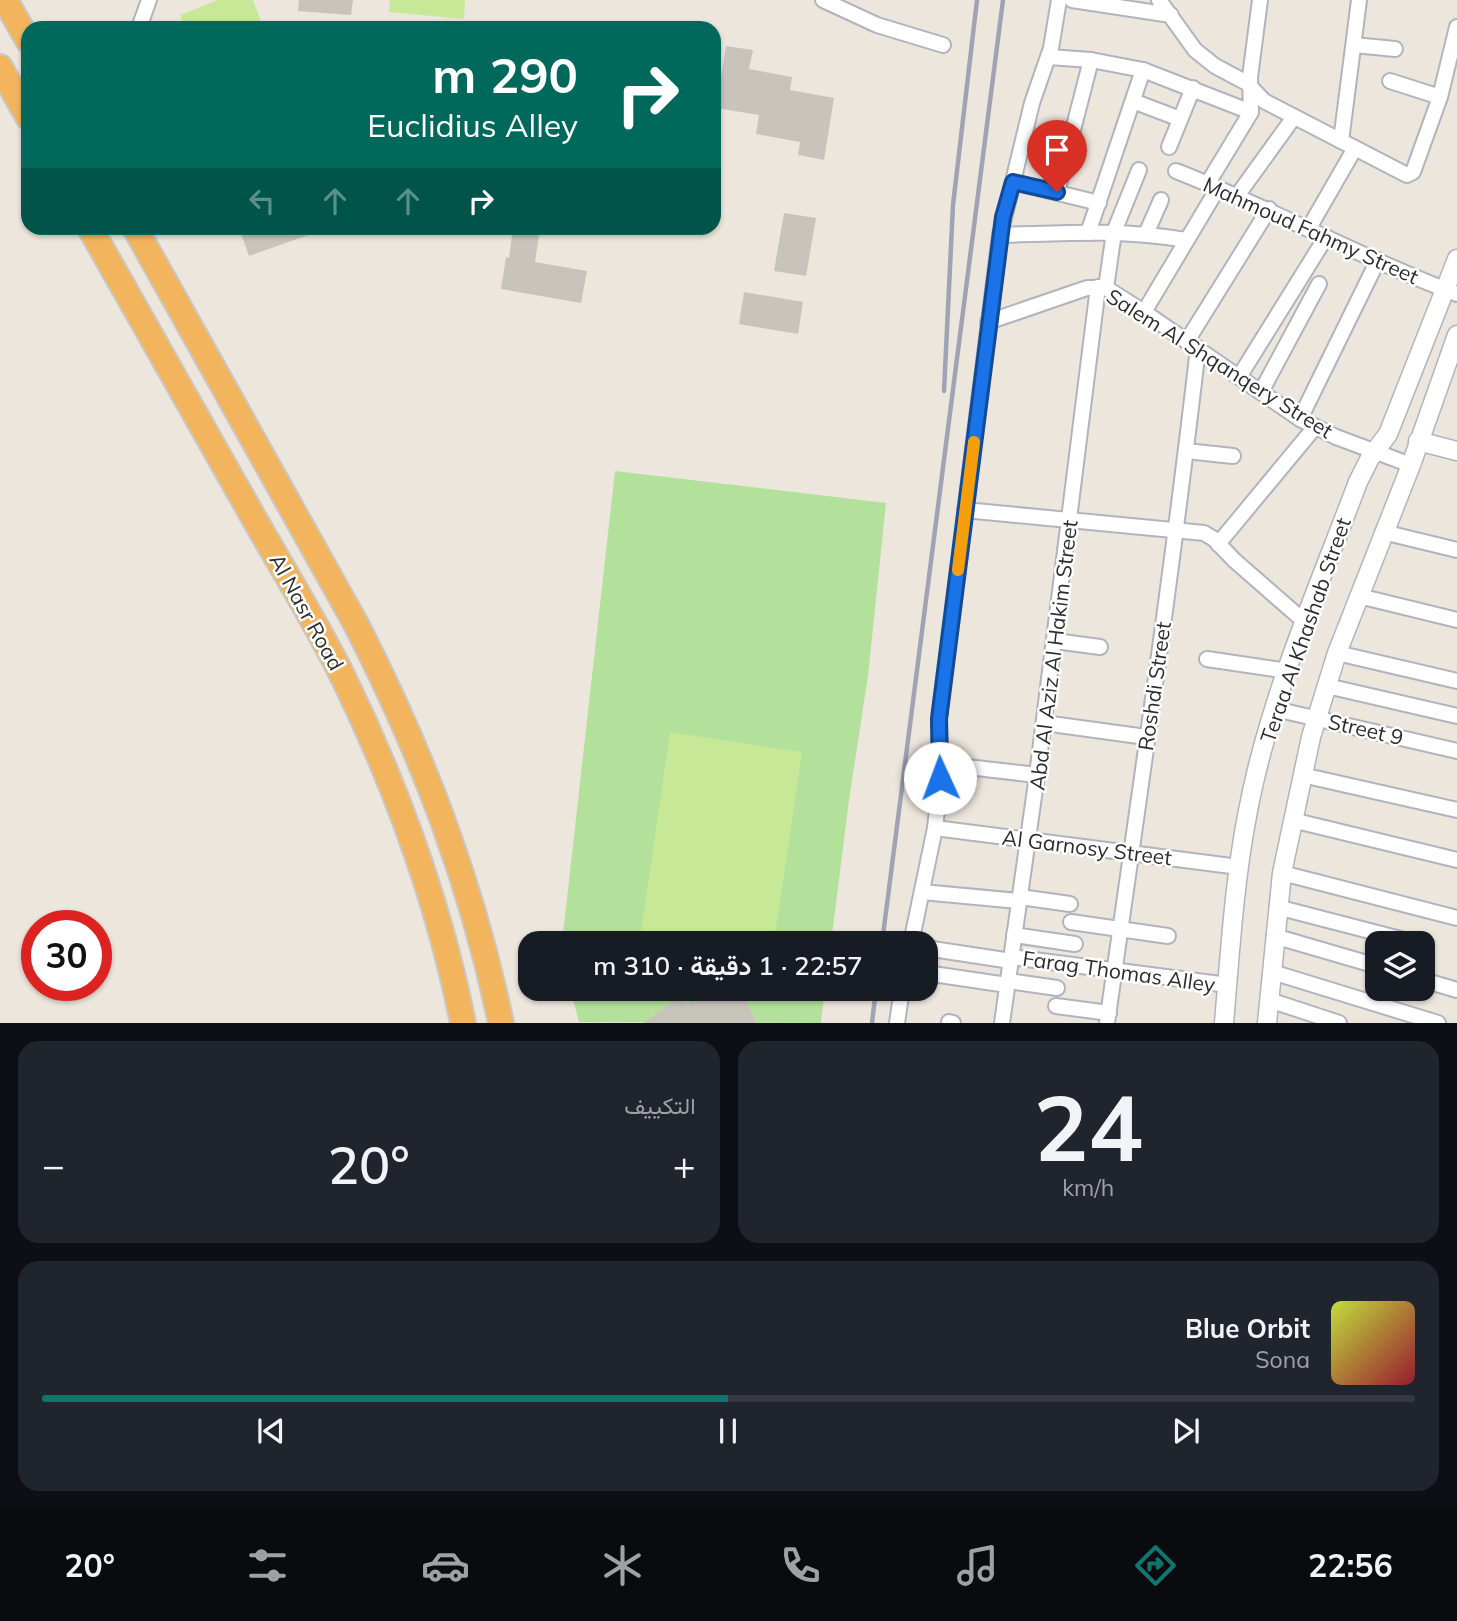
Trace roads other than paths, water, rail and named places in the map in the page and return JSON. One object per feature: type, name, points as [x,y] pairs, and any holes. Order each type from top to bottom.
[{"type":"highway","points":[[5,0],[21,28]]},
{"type":"highway","points":[[0,67],[21,104]]},
{"type":"highway","name":"Al Nasr Road","points":[[94,235],[314,622],[370,734],[428,886],[453,970],[463,1023]]},
{"type":"highway","name":"Al Nasr Road","points":[[139,235],[356,624],[419,757],[470,895],[501,1023]]},
{"type":"highway","points":[[114,272],[122,276],[139,275],[146,269],[150,254]]},
{"type":"highway","points":[[152,337],[160,316],[180,306]]},
{"type":"street","points":[[142,21],[149,0]]},
{"type":"street","points":[[823,0],[877,25],[943,45]]},
{"type":"street","points":[[914,931],[935,828],[941,764],[939,719],[1000,235],[1032,103],[1049,57],[1059,0]]},
{"type":"street","points":[[1072,0],[1171,15]]},
{"type":"street","points":[[1159,0],[1187,40],[1205,58],[1250,86],[1264,102],[1403,174],[1413,172],[1440,97],[1457,27]]},
{"type":"street","points":[[1144,312],[1186,240],[1251,112],[1250,86],[1260,0]]},
{"type":"street","points":[[1341,141],[1359,0]]},
{"type":"street","points":[[1354,45],[1395,49]]},
{"type":"street","points":[[1049,57],[1091,60],[1143,70],[1251,112]]},
{"type":"street","points":[[1057,192],[1091,60]]},
{"type":"street","points":[[1088,233],[1143,70]]},
{"type":"street","points":[[1390,81],[1440,97]]},
{"type":"street","points":[[1169,147],[1193,88]]},
{"type":"street","points":[[1133,102],[1181,119]]},
{"type":"street","points":[[1237,196],[1294,117]]},
{"type":"street","points":[[1309,228],[1355,148]]},
{"type":"street","name":"Abd Al Aziz Al Hakim Street","points":[[1006,1022],[1007,983],[1102,287],[1114,232],[1139,170]]},
{"type":"street","name":"Mahmoud Fahmy Street","points":[[1176,171],[1269,209],[1451,292]]},
{"type":"street","points":[[1013,182],[1099,203]]},
{"type":"street","points":[[1146,234],[1161,200]]},
{"type":"street","points":[[1192,345],[1269,209]]},
{"type":"street","points":[[1000,235],[1114,232],[1186,240]]},
{"type":"street","points":[[1239,377],[1326,237]]},
{"type":"street","name":"Teraa Al Khashab Street","points":[[1224,1023],[1239,867],[1247,814],[1275,709],[1359,482],[1374,452],[1388,434],[1451,292],[1457,259]]},
{"type":"street","points":[[1300,419],[1378,260]]},
{"type":"street","points":[[1261,392],[1319,284]]},
{"type":"street","name":"Salem Al Shqanqery Street","points":[[988,322],[1087,288],[1102,287],[1144,312],[1300,419],[1374,452],[1411,465]]},
{"type":"street","name":"Roshdi Street","points":[[1108,1018],[1177,532],[1186,451],[1192,345]]},
{"type":"street","name":"Teraa Al Khashab Street","points":[[1267,1023],[1282,873],[1317,718],[1337,653],[1453,356]]},
{"type":"street","points":[[1218,544],[1315,427]]},
{"type":"street","points":[[1418,442],[1457,451]]},
{"type":"street","points":[[1186,451],[1233,456]]},
{"type":"street","points":[[965,510],[1204,533],[1305,622]]},
{"type":"street","points":[[1383,532],[1457,550]]},
{"type":"street","points":[[1359,596],[1457,620]]},
{"type":"street","points":[[1055,641],[1100,647]]},
{"type":"street","points":[[1337,653],[1457,681]]},
{"type":"street","points":[[1206,659],[1288,671]]},
{"type":"street","points":[[1327,686],[1457,716]]},
{"type":"street","name":"Street 9","points":[[1275,709],[1457,751]]},
{"type":"street","points":[[1044,723],[1146,737]]},
{"type":"street","points":[[941,764],[1037,775]]},
{"type":"street","points":[[1302,775],[1457,810]]},
{"type":"street","points":[[1292,820],[1457,860]]},
{"type":"street","name":"Al Garnosy Street","points":[[935,828],[1239,867]]},
{"type":"street","points":[[1282,873],[1457,918]]},
{"type":"street","points":[[922,892],[1070,904]]},
{"type":"street","points":[[1277,906],[1371,931]]},
{"type":"street","points":[[1071,922],[1168,936]]},
{"type":"street","points":[[1014,934],[1075,944]]},
{"type":"street","points":[[1274,936],[1365,963]]},
{"type":"street","name":"Farag Thomas Alley","points":[[938,950],[1228,985]]},
{"type":"street","points":[[1272,972],[1438,1023]]},
{"type":"street","points":[[938,974],[1057,988]]},
{"type":"street","points":[[1435,984],[1457,990]]},
{"type":"street","points":[[1269,1000],[1339,1023]]},
{"type":"street","points":[[897,1023],[900,1001]]},
{"type":"street","points":[[1056,1006],[1108,1018]]},
{"type":"railway","points":[[944,391],[953,205],[977,0]]},
{"type":"railway","points":[[884,931],[1003,0]]},
{"type":"railway","points":[[872,1023],[875,1001]]}]
